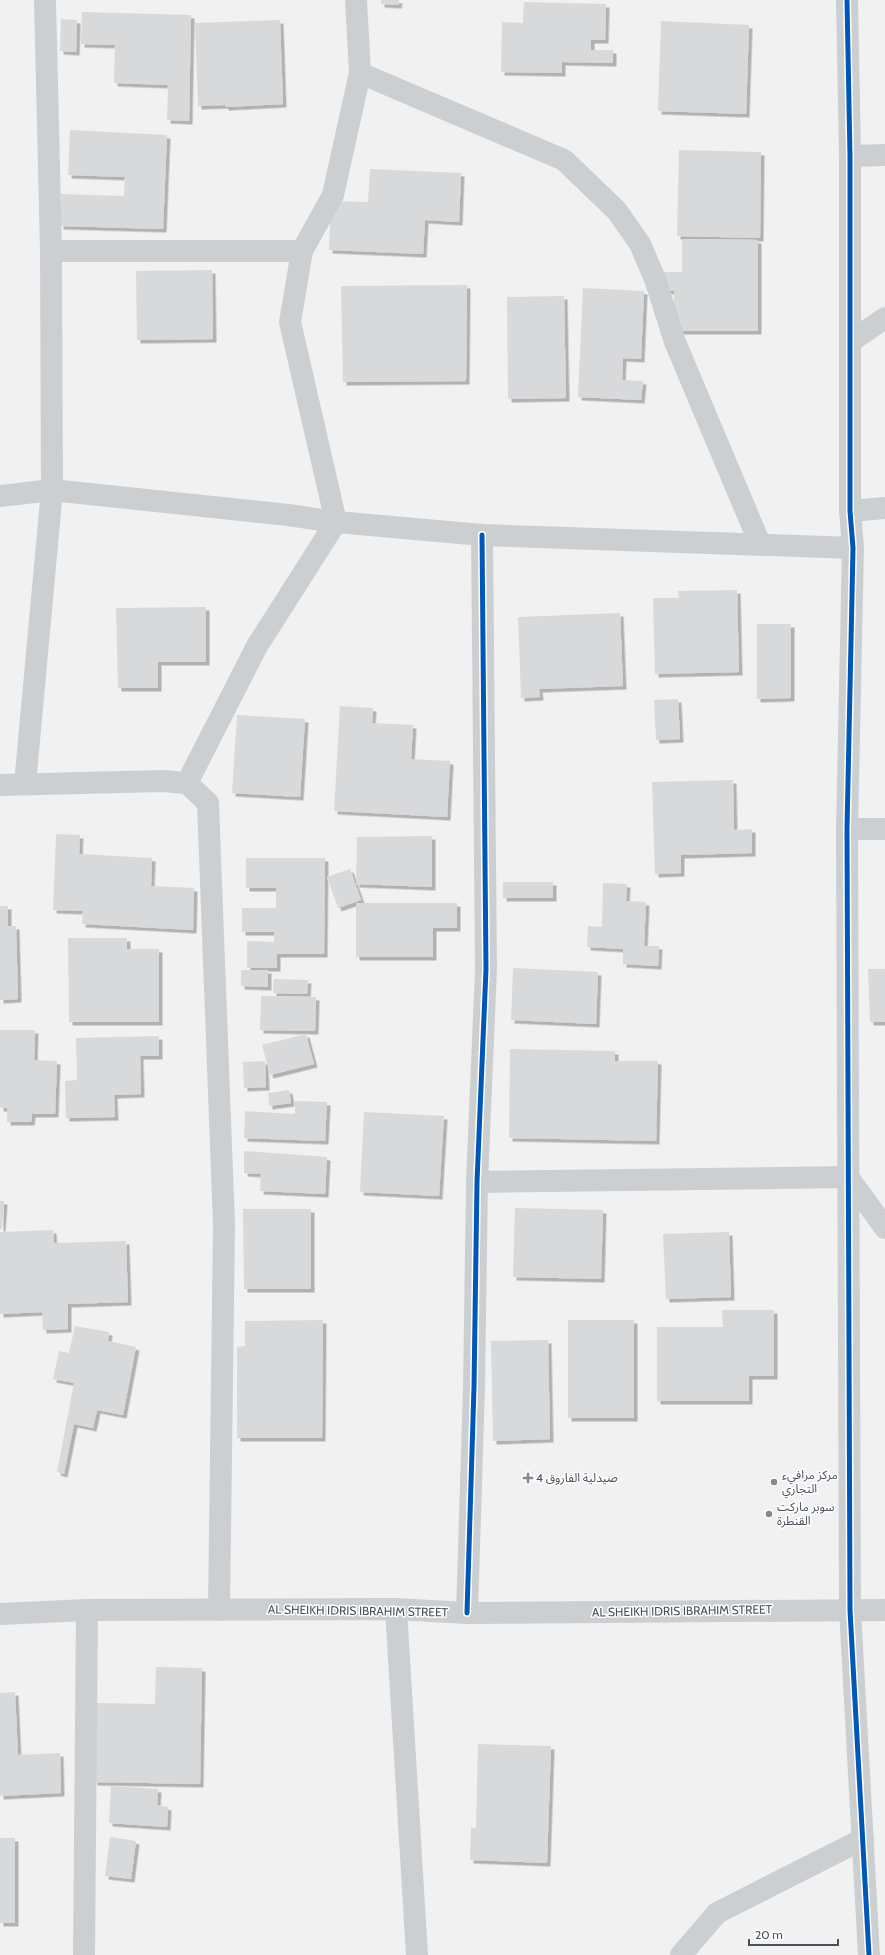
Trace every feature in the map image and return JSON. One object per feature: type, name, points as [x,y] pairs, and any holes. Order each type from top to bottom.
[{"type":"street","points":[[25,784],[52,490],[51,251],[45,0]]},
{"type":"street","points":[[187,783],[257,646],[336,522],[290,322],[302,251],[333,195],[360,73],[356,0]]},
{"type":"street","points":[[847,0],[850,156],[850,511],[853,548],[847,829],[850,1610],[869,1955]]},
{"type":"street","points":[[360,73],[564,160],[616,211],[640,244],[655,279],[675,342],[760,544]]},
{"type":"street","points":[[850,156],[885,155]]},
{"type":"street","points":[[51,251],[302,251]]},
{"type":"street","points":[[850,342],[885,318]]},
{"type":"street","points":[[0,496],[52,490],[280,514],[336,522],[482,535],[853,548]]},
{"type":"street","points":[[850,511],[885,508]]},
{"type":"street","points":[[467,1613],[474,1387],[477,1182],[486,969],[482,535]]},
{"type":"street","points":[[0,785],[163,781],[187,783],[208,803],[224,1217],[219,1610]]},
{"type":"street","points":[[847,829],[885,829]]},
{"type":"street","points":[[477,1182],[848,1177]]},
{"type":"street","points":[[848,1177],[885,1228]]},
{"type":"street","points":[[396,1609],[417,1955]]},
{"type":"street","name":"AL SHEIKH IDRIS IBRAHIM STREET","points":[[0,1614],[87,1610],[396,1609],[467,1613],[885,1610]]},
{"type":"street","points":[[84,1955],[87,1610]]},
{"type":"street","points":[[681,1955],[717,1913],[862,1839]]},
{"type":"building","points":[[381,0],[399,0],[398,5],[381,4]]},
{"type":"building","points":[[524,2],[606,4],[605,40],[591,40],[591,50],[613,50],[613,63],[562,62],[562,73],[501,72],[502,22],[523,23]]},
{"type":"building","points":[[82,12],[191,15],[189,121],[167,120],[168,85],[114,83],[115,45],[81,44]]},
{"type":"building","points":[[61,19],[77,20],[76,52],[60,51]]},
{"type":"building","points":[[280,20],[283,104],[225,107],[225,105],[198,106],[195,23]]},
{"type":"building","points":[[661,21],[749,25],[746,114],[658,111]]},
{"type":"building","points":[[70,130],[167,135],[163,229],[60,226],[61,194],[124,196],[125,177],[68,175]]},
{"type":"building","points":[[679,150],[761,152],[760,238],[677,236]]},
{"type":"building","points":[[370,169],[461,173],[459,222],[425,220],[423,254],[329,250],[331,201],[368,202]]},
{"type":"building","points":[[682,239],[758,240],[758,331],[674,331],[674,291],[660,290],[660,272],[682,272]]},
{"type":"building","points":[[212,270],[213,339],[137,340],[136,271]]},
{"type":"building","points":[[467,285],[466,381],[343,382],[341,286]]},
{"type":"building","points":[[583,288],[644,291],[641,359],[623,358],[622,380],[643,381],[641,400],[578,397]]},
{"type":"building","points":[[564,296],[566,398],[508,399],[507,297]]},
{"type":"building","points":[[737,590],[739,672],[655,674],[653,598],[679,598],[678,591]]},
{"type":"building","points":[[206,607],[206,662],[158,662],[158,688],[118,688],[116,608]]},
{"type":"building","points":[[620,613],[623,686],[539,689],[540,697],[521,698],[518,617]]},
{"type":"building","points":[[757,624],[791,624],[791,698],[757,699]]},
{"type":"building","points":[[678,699],[680,739],[656,740],[654,700]]},
{"type":"building","points":[[340,706],[373,708],[372,723],[413,725],[411,759],[450,761],[447,817],[334,811]]},
{"type":"building","points":[[237,715],[305,719],[300,797],[232,793]]},
{"type":"building","points":[[733,780],[734,830],[752,829],[752,853],[681,855],[681,873],[655,874],[652,782]]},
{"type":"building","points":[[56,834],[80,835],[79,854],[152,858],[151,886],[194,888],[193,930],[82,924],[83,911],[53,910]]},
{"type":"building","points":[[432,836],[432,887],[356,884],[357,837]]},
{"type":"building","points":[[246,858],[325,858],[324,954],[277,954],[277,968],[247,968],[247,941],[274,942],[274,932],[242,932],[242,908],[276,908],[276,888],[246,888]]},
{"type":"building","points":[[350,869],[361,900],[338,908],[327,877]]},
{"type":"building","points":[[503,882],[553,882],[553,898],[503,898]]},
{"type":"building","points":[[603,883],[627,884],[626,901],[646,902],[644,946],[659,946],[658,966],[623,964],[623,949],[587,947],[588,926],[602,927]]},
{"type":"building","points":[[356,903],[457,903],[457,928],[433,928],[433,957],[356,957]]},
{"type":"building","points":[[0,906],[8,906],[8,926],[16,926],[18,999],[0,1000]]},
{"type":"building","points":[[68,938],[127,938],[127,949],[159,949],[159,1022],[69,1022]]},
{"type":"building","points":[[513,968],[598,972],[596,1024],[511,1020]]},
{"type":"building","points":[[868,969],[885,969],[885,1022],[870,1022]]},
{"type":"building","points":[[241,970],[268,970],[268,987],[241,986]]},
{"type":"building","points":[[274,979],[308,980],[307,994],[273,993]]},
{"type":"building","points":[[261,996],[316,997],[315,1031],[260,1030]]},
{"type":"building","points":[[0,1030],[35,1030],[34,1060],[57,1061],[55,1114],[32,1114],[31,1122],[7,1122],[7,1108],[0,1108]]},
{"type":"building","points":[[306,1034],[314,1064],[270,1075],[262,1045]]},
{"type":"building","points":[[159,1036],[159,1056],[140,1056],[141,1094],[114,1095],[115,1117],[66,1118],[65,1081],[77,1080],[76,1038]]},
{"type":"building","points":[[510,1049],[615,1051],[615,1061],[658,1061],[656,1141],[509,1138]]},
{"type":"building","points":[[265,1061],[266,1087],[244,1088],[243,1062]]},
{"type":"building","points":[[289,1090],[291,1103],[269,1106],[268,1093]]},
{"type":"building","points":[[295,1101],[327,1102],[325,1141],[244,1138],[245,1111],[295,1114]]},
{"type":"building","points":[[364,1112],[444,1116],[439,1196],[360,1192]]},
{"type":"building","points":[[244,1151],[327,1157],[325,1194],[260,1191],[261,1174],[244,1173]]},
{"type":"building","points":[[0,1201],[4,1201],[2,1229],[0,1229]]},
{"type":"building","points":[[515,1208],[603,1210],[601,1279],[513,1277]]},
{"type":"building","points":[[243,1209],[311,1209],[311,1289],[244,1289]]},
{"type":"building","points":[[53,1230],[54,1243],[126,1241],[128,1302],[68,1304],[68,1329],[43,1330],[42,1312],[0,1314],[0,1232]]},
{"type":"building","points":[[729,1232],[731,1297],[666,1299],[663,1234]]},
{"type":"building","points":[[722,1310],[774,1310],[774,1376],[749,1376],[749,1401],[657,1401],[657,1327],[723,1327]]},
{"type":"building","points":[[323,1320],[322,1438],[237,1438],[237,1347],[245,1346],[245,1321]]},
{"type":"building","points":[[568,1320],[634,1320],[634,1418],[568,1418]]},
{"type":"building","points":[[75,1326],[109,1332],[108,1341],[136,1347],[123,1415],[97,1410],[93,1428],[74,1424],[64,1474],[57,1472],[74,1383],[53,1379],[59,1351],[69,1353]]},
{"type":"building","points":[[548,1340],[550,1439],[493,1441],[491,1341]]},
{"type":"building","points":[[156,1667],[202,1668],[200,1784],[94,1782],[95,1703],[155,1704]]},
{"type":"building","points":[[15,1692],[18,1755],[60,1753],[61,1793],[0,1796],[0,1693]]},
{"type":"building","points":[[478,1744],[551,1746],[547,1863],[470,1860],[471,1828],[476,1828]]},
{"type":"building","points":[[111,1786],[158,1789],[157,1805],[168,1807],[167,1827],[109,1823]]},
{"type":"building","points":[[110,1837],[136,1841],[131,1879],[105,1876]]},
{"type":"building","points":[[0,1838],[15,1838],[15,1923],[0,1923]]},
{"type":"cycle path","points":[[847,0],[850,156],[850,511],[853,548],[847,829],[850,1610],[869,1955]]},
{"type":"cycle path","points":[[467,1613],[474,1387],[477,1182],[486,969],[482,535]]},
{"type":"place","name":"صيدلية الفاروق 4","points":[[528,1478]]},
{"type":"place","name":"مركز مرافيء التجاري","points":[[774,1482]]},
{"type":"place","name":"سوبر ماركت القنطرة","points":[[769,1514]]}]
